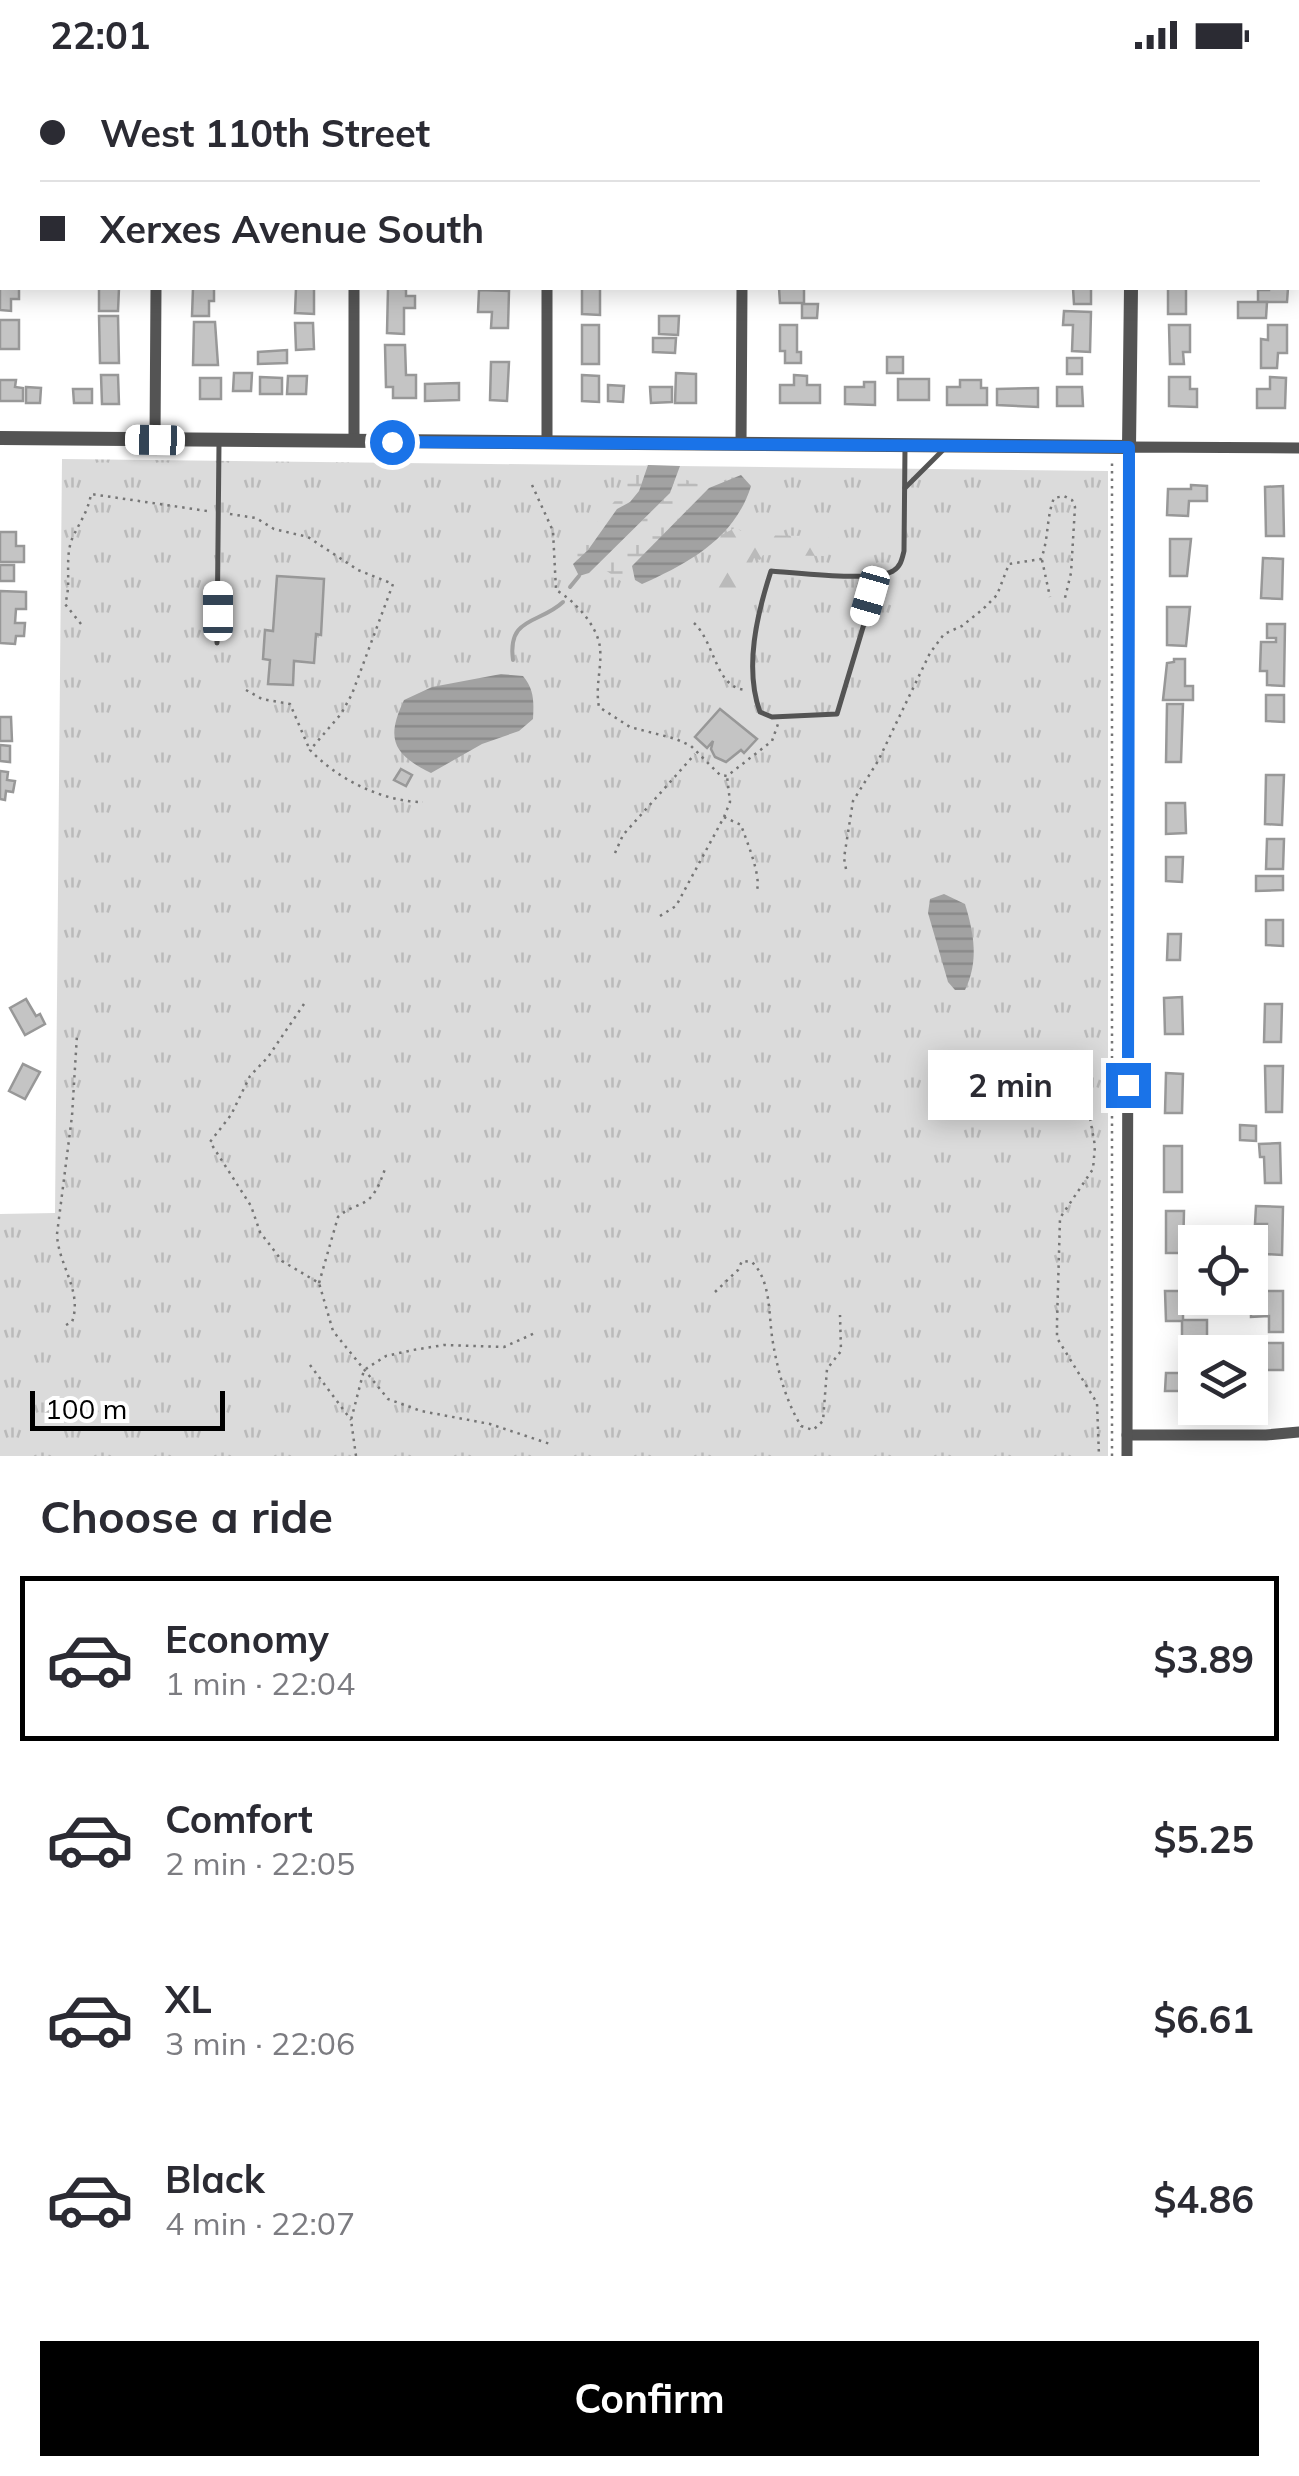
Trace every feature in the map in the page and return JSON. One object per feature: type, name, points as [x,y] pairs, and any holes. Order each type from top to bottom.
[{"type":"street","points":[[155,440],[156,290]]},
{"type":"street","points":[[354,290],[354,441]]},
{"type":"street","points":[[547,290],[547,443]]},
{"type":"street","points":[[741,444],[742,290]]},
{"type":"street","points":[[1127,1456],[1131,290]]},
{"type":"street","points":[[0,438],[1299,448]]},
{"type":"street","points":[[1127,1434],[1266,1436],[1299,1432]]},
{"type":"lane","points":[[217,644],[219,440]]},
{"type":"lane","points":[[878,574],[837,714],[778,717],[760,712],[754,690],[759,608],[771,572],[855,576],[878,574],[890,573],[901,563],[905,446]]},
{"type":"lane","points":[[905,488],[947,446]]},
{"type":"path","points":[[1112,463],[1112,1456]]},
{"type":"path","points":[[532,485],[553,531],[556,590],[572,599],[596,634],[600,648],[596,689],[599,706],[630,727],[676,739],[720,775],[727,776],[772,740],[778,717]]},
{"type":"path","points":[[82,624],[65,604],[70,588],[68,563],[72,540],[88,511],[91,494],[256,518],[274,529],[308,537],[358,570],[393,584],[352,694],[341,714],[310,750]]},
{"type":"path","points":[[1050,597],[1042,558],[1048,511],[1054,498],[1064,496],[1075,507],[1071,574],[1064,602]]},
{"type":"path","points":[[846,869],[844,858],[853,801],[878,761],[930,653],[944,634],[983,610],[996,594],[1009,564],[1042,558]]},
{"type":"path","points":[[694,623],[706,634],[726,684],[736,690],[754,690]]},
{"type":"path","points":[[246,690],[262,699],[290,704],[310,750],[331,767],[380,795],[399,802],[423,802]]},
{"type":"path","points":[[615,852],[622,835],[696,752]]},
{"type":"path","points":[[660,916],[676,906],[724,818],[730,802],[727,776]]},
{"type":"path","points":[[724,818],[740,826],[758,871],[758,890]]},
{"type":"path","points":[[304,1004],[250,1076],[231,1115],[210,1142],[251,1206],[260,1232],[282,1261],[319,1283]]},
{"type":"path","points":[[66,1326],[72,1322],[77,1302],[57,1249],[57,1234],[72,1116],[76,1035]]},
{"type":"path","points":[[1078,1083],[1095,1146],[1093,1169],[1060,1218],[1056,1322],[1058,1338],[1097,1403],[1099,1456]]},
{"type":"path","points":[[385,1170],[367,1201],[338,1217],[319,1283],[332,1331],[388,1399],[421,1411],[490,1424],[550,1444]]},
{"type":"path","points":[[715,1292],[742,1261],[752,1262],[764,1274],[774,1346],[788,1404],[801,1426],[812,1430],[823,1420],[827,1369],[841,1351],[840,1315]]},
{"type":"path","points":[[356,1456],[351,1420],[364,1370],[386,1356],[413,1350],[444,1345],[504,1347],[535,1333]]},
{"type":"path","points":[[310,1365],[351,1420]]},
{"type":"green space","points":[[62,459],[1108,471],[1108,1456],[0,1456],[0,1214],[55,1213]]},
{"type":"green space","points":[[648,465],[639,491],[617,509],[573,564],[569,558],[635,470]]},
{"type":"green space","points":[[680,466],[684,479],[709,488],[633,566],[635,580],[628,586],[601,567],[589,573],[670,493]]},
{"type":"green space","points":[[822,515],[828,515],[829,552],[824,556],[754,558],[735,608],[735,618],[712,617],[709,575],[721,535],[735,528],[750,535],[809,536]]},
{"type":"shaded area","points":[[648,465],[680,466],[670,493],[589,573],[579,576],[573,564],[617,509],[639,491]]},
{"type":"shaded area","points":[[741,475],[751,486],[744,504],[722,534],[677,567],[642,584],[635,580],[632,566],[709,488]]},
{"type":"shaded area","points":[[501,674],[523,676],[531,691],[533,719],[519,731],[482,744],[431,773],[401,752],[394,735],[404,700],[432,687]]},
{"type":"shaded area","points":[[944,894],[965,904],[971,926],[974,958],[965,990],[955,990],[948,982],[928,913],[930,899]]},
{"type":"building","points":[[0,290],[19,290],[19,299],[11,299],[11,311],[0,310]]},
{"type":"building","points":[[99,290],[119,290],[118,311],[99,311]]},
{"type":"building","points":[[193,290],[214,290],[209,316],[192,316]]},
{"type":"building","points":[[296,290],[314,290],[314,314],[295,313]]},
{"type":"building","points":[[388,290],[406,290],[406,296],[415,296],[415,308],[404,308],[404,334],[387,333]]},
{"type":"building","points":[[479,290],[509,291],[508,328],[491,328],[492,312],[478,312]]},
{"type":"building","points":[[582,290],[600,290],[600,315],[582,314]]},
{"type":"building","points":[[779,290],[804,290],[804,303],[780,303]]},
{"type":"building","points":[[1073,290],[1091,290],[1091,304],[1074,304]]},
{"type":"building","points":[[1168,290],[1186,290],[1186,314],[1168,314]]},
{"type":"building","points":[[1258,290],[1288,290],[1287,302],[1258,302]]},
{"type":"building","points":[[1238,302],[1267,302],[1266,318],[1238,318]]},
{"type":"building","points":[[802,304],[818,304],[817,318],[802,318]]},
{"type":"building","points":[[1064,311],[1091,312],[1090,352],[1072,351],[1073,325],[1063,325]]},
{"type":"building","points":[[99,316],[118,316],[119,363],[100,363]]},
{"type":"building","points":[[659,316],[679,316],[678,335],[659,334]]},
{"type":"building","points":[[0,320],[19,320],[19,349],[0,349]]},
{"type":"building","points":[[194,322],[215,322],[218,365],[193,365]]},
{"type":"building","points":[[295,323],[313,323],[314,349],[296,350]]},
{"type":"building","points":[[582,325],[599,325],[599,364],[582,364]]},
{"type":"building","points":[[780,325],[797,325],[801,363],[785,363],[785,351],[780,351]]},
{"type":"building","points":[[1169,325],[1190,325],[1190,352],[1183,352],[1184,364],[1170,364]]},
{"type":"building","points":[[1268,325],[1287,325],[1287,353],[1278,353],[1277,368],[1261,368],[1261,339],[1268,340]]},
{"type":"building","points":[[653,338],[676,338],[675,353],[653,352]]},
{"type":"building","points":[[385,345],[405,345],[406,375],[416,375],[416,398],[393,398],[393,387],[386,387]]},
{"type":"building","points":[[287,350],[287,363],[258,364],[258,352]]},
{"type":"building","points":[[887,357],[903,357],[903,373],[887,373]]},
{"type":"building","points":[[1067,358],[1082,358],[1082,374],[1067,374]]},
{"type":"building","points":[[491,362],[509,362],[507,401],[490,400]]},
{"type":"building","points":[[234,373],[252,373],[251,391],[233,391]]},
{"type":"building","points":[[676,373],[696,374],[696,403],[675,403]]},
{"type":"building","points":[[101,375],[118,375],[119,404],[102,404]]},
{"type":"building","points":[[582,375],[599,376],[599,402],[582,401]]},
{"type":"building","points":[[794,375],[807,376],[807,385],[820,385],[820,403],[780,403],[780,385],[794,385]]},
{"type":"building","points":[[288,376],[307,376],[306,394],[287,394]]},
{"type":"building","points":[[260,377],[282,378],[282,394],[260,394]]},
{"type":"building","points":[[1169,377],[1190,377],[1190,389],[1197,389],[1197,407],[1169,406]]},
{"type":"building","points":[[1270,377],[1286,378],[1285,408],[1257,408],[1257,389],[1270,389]]},
{"type":"building","points":[[200,378],[221,378],[221,399],[200,399]]},
{"type":"building","points":[[898,379],[929,379],[929,400],[898,400]]},
{"type":"building","points":[[0,380],[16,380],[15,387],[23,388],[23,401],[0,401]]},
{"type":"building","points":[[960,380],[981,380],[981,388],[987,388],[987,405],[947,405],[947,387],[960,387]]},
{"type":"building","points":[[864,382],[875,382],[875,405],[845,404],[845,387],[864,387]]},
{"type":"building","points":[[459,383],[459,400],[425,401],[425,384]]},
{"type":"building","points":[[608,385],[624,386],[623,402],[608,401]]},
{"type":"building","points":[[26,387],[41,388],[40,403],[26,403]]},
{"type":"building","points":[[650,387],[672,387],[672,402],[651,403]]},
{"type":"building","points":[[1057,387],[1082,387],[1083,406],[1057,406]]},
{"type":"building","points":[[1038,388],[1038,407],[997,405],[997,389]]},
{"type":"building","points":[[73,389],[92,389],[92,403],[74,403]]},
{"type":"building","points":[[1191,485],[1207,486],[1207,501],[1189,501],[1188,516],[1167,515],[1168,489],[1191,489]]},
{"type":"building","points":[[1283,486],[1284,536],[1266,536],[1265,487]]},
{"type":"building","points":[[0,532],[16,532],[16,546],[24,546],[24,562],[0,562]]},
{"type":"building","points":[[1170,539],[1191,539],[1187,576],[1170,576]]},
{"type":"building","points":[[1263,558],[1283,559],[1282,599],[1261,598]]},
{"type":"building","points":[[0,565],[14,565],[14,581],[0,581]]},
{"type":"building","points":[[277,576],[324,579],[321,635],[316,634],[314,663],[294,661],[293,685],[268,684],[270,660],[263,659],[265,630],[273,631]]},
{"type":"building","points":[[0,591],[26,592],[26,609],[16,609],[15,623],[25,623],[24,636],[16,636],[15,644],[0,643]]},
{"type":"building","points":[[1167,607],[1190,607],[1186,646],[1167,645]]},
{"type":"building","points":[[1267,624],[1285,624],[1284,686],[1267,685],[1267,671],[1260,671],[1261,642],[1276,642],[1276,638],[1267,638]]},
{"type":"building","points":[[1185,659],[1185,686],[1193,686],[1193,700],[1163,700],[1167,663]]},
{"type":"building","points":[[1266,695],[1284,695],[1284,722],[1266,721]]},
{"type":"building","points":[[1167,704],[1183,704],[1181,762],[1166,762]]},
{"type":"building","points":[[720,709],[757,739],[744,753],[741,750],[726,762],[715,757],[713,741],[707,748],[695,737]]},
{"type":"building","points":[[0,717],[11,717],[12,741],[0,741]]},
{"type":"building","points":[[0,745],[10,746],[10,762],[0,761]]},
{"type":"building","points":[[401,769],[412,775],[406,786],[394,780]]},
{"type":"building","points":[[0,771],[8,772],[7,780],[15,781],[13,792],[6,791],[5,800],[0,799]]},
{"type":"building","points":[[1266,775],[1284,775],[1282,825],[1265,824]]},
{"type":"building","points":[[1166,803],[1185,803],[1186,833],[1166,834]]},
{"type":"building","points":[[1267,839],[1284,839],[1283,869],[1266,869]]},
{"type":"building","points":[[1166,857],[1183,857],[1182,882],[1166,881]]},
{"type":"building","points":[[1256,876],[1283,876],[1283,890],[1256,891]]},
{"type":"building","points":[[1266,920],[1283,920],[1283,946],[1266,945]]},
{"type":"building","points":[[1168,934],[1181,934],[1180,960],[1167,960]]},
{"type":"building","points":[[1182,997],[1183,1034],[1165,1034],[1164,998]]},
{"type":"building","points":[[26,999],[45,1024],[25,1035],[10,1008]]},
{"type":"building","points":[[1265,1004],[1282,1004],[1281,1042],[1264,1042]]},
{"type":"building","points":[[23,1064],[40,1072],[25,1099],[9,1091]]},
{"type":"building","points":[[1265,1066],[1283,1066],[1282,1112],[1266,1112]]},
{"type":"building","points":[[1166,1073],[1183,1074],[1182,1113],[1165,1113]]},
{"type":"building","points":[[1240,1125],[1256,1126],[1256,1141],[1240,1140]]},
{"type":"building","points":[[1280,1143],[1281,1183],[1265,1183],[1259,1144]]},
{"type":"building","points":[[1164,1146],[1182,1146],[1182,1192],[1164,1192]]},
{"type":"building","points":[[1256,1206],[1283,1207],[1282,1255],[1268,1254],[1268,1225],[1255,1224]]},
{"type":"building","points":[[1166,1211],[1184,1211],[1184,1225],[1178,1225],[1178,1253],[1166,1253]]},
{"type":"building","points":[[1165,1291],[1178,1291],[1178,1315],[1183,1315],[1183,1320],[1207,1320],[1207,1335],[1182,1335],[1182,1321],[1166,1321]]},
{"type":"building","points":[[1268,1291],[1283,1291],[1283,1332],[1269,1332],[1269,1316],[1251,1317],[1268,1315]]},
{"type":"building","points":[[1268,1343],[1283,1343],[1283,1370],[1268,1370]]},
{"type":"building","points":[[1166,1373],[1178,1373],[1178,1391],[1165,1391]]},
{"type":"waterway","points":[[570,587],[579,576]]},
{"type":"waterway","points":[[513,660],[512,646],[520,628],[563,602]]},
{"type":"route","points":[[392,442],[1129,447],[1128,1085]]}]
